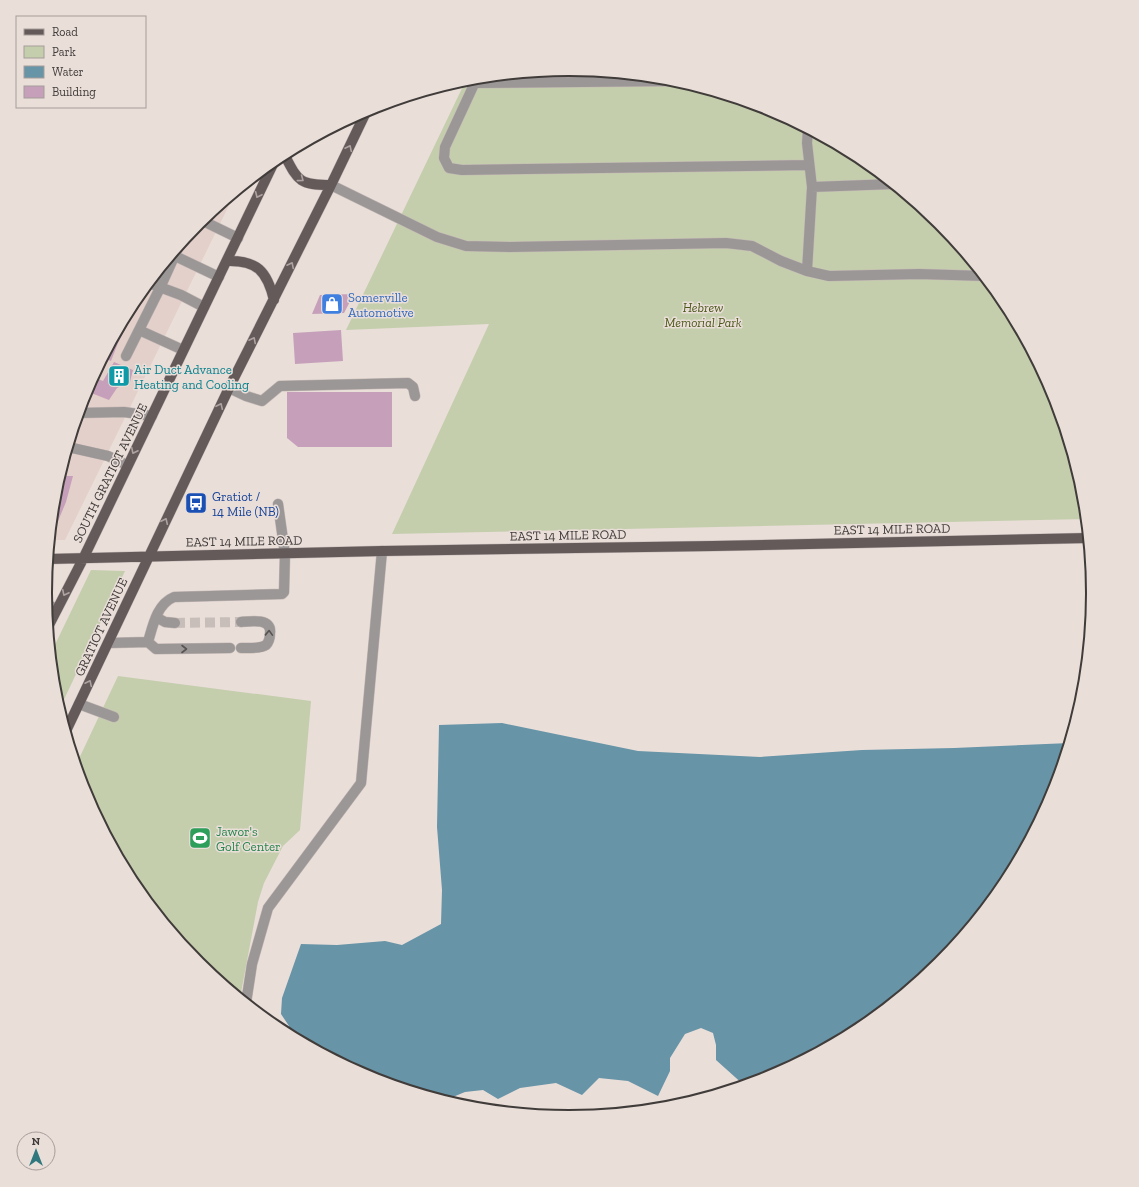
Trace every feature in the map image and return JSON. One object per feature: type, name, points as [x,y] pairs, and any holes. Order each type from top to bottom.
[{"type":"main road","points":[[149,557],[229,388],[363,119]]},
{"type":"main road","points":[[287,160],[297,177],[304,183],[313,185],[331,185]]},
{"type":"main road","name":"SOUTH GRATIOT AVENUE","points":[[83,559],[268,173]]},
{"type":"main road","points":[[227,261],[238,261],[258,267],[265,274],[274,300]]},
{"type":"main road","name":"EAST 14 MILE ROAD","points":[[53,559],[149,557],[171,555],[1084,538]]},
{"type":"main road","name":"GRATIOT AVENUE","points":[[69,724],[149,557]]},
{"type":"main road","points":[[53,618],[83,559]]},
{"type":"street","points":[[496,81],[642,81]]},
{"type":"street","points":[[474,85],[445,147],[444,158],[449,168],[462,170],[808,165]]},
{"type":"street","points":[[807,271],[812,188],[808,165],[808,134]]},
{"type":"street","points":[[812,188],[887,184]]},
{"type":"street","points":[[331,185],[437,237],[466,246],[510,247],[726,243],[752,246],[781,261],[807,271],[829,276],[920,274],[978,276]]},
{"type":"street","points":[[208,224],[238,238]]},
{"type":"street","points":[[176,257],[219,277]]},
{"type":"street","points":[[126,356],[173,261]]},
{"type":"street","points":[[154,285],[181,295],[204,307]]},
{"type":"street","points":[[139,330],[183,350]]},
{"type":"street","points":[[229,388],[246,396],[262,401],[280,386],[408,383],[413,387],[415,396]]},
{"type":"street","points":[[84,414],[124,412],[152,416]]},
{"type":"street","points":[[73,448],[108,456],[127,465]]},
{"type":"street","points":[[148,642],[156,617],[168,599],[174,597],[282,594],[284,592],[285,554],[278,504]]},
{"type":"street","points":[[247,998],[252,964],[268,908],[361,783],[382,551]]},
{"type":"street","points":[[52,607],[57,609]]},
{"type":"street","points":[[156,617],[165,622],[175,623]]},
{"type":"street","points":[[241,622],[257,621],[265,623],[269,626],[270,632],[269,642],[261,647],[242,648]]},
{"type":"street","points":[[108,643],[148,642],[156,649],[230,648]]},
{"type":"street","points":[[79,704],[114,717]]},
{"type":"shaded area","points":[[231,202],[65,540],[55,540],[62,493],[79,427],[91,395],[105,365],[139,306],[159,278],[180,252]]},
{"type":"green space","name":"Hebrew Memorial Park","points":[[570,76],[637,80],[703,94],[736,103],[768,115],[828,145],[857,163],[911,204],[959,252],[1000,306],[1018,335],[1048,395],[1060,427],[1069,460],[1082,519],[392,534],[489,324],[346,330],[462,88],[502,80]]},
{"type":"green space","points":[[91,570],[125,571],[64,700],[55,645]]},
{"type":"green space","name":"Jawor's Golf Center","points":[[118,676],[311,701],[300,830],[283,846],[264,883],[258,902],[241,993],[228,983],[180,935],[139,881],[105,822],[91,792],[79,759]]},
{"type":"water","points":[[502,723],[638,751],[760,757],[862,750],[1065,743],[1048,792],[1034,822],[1000,881],[980,909],[959,935],[911,983],[857,1024],[798,1058],[768,1072],[741,1082],[716,1060],[716,1045],[713,1033],[701,1028],[685,1034],[670,1058],[670,1071],[658,1096],[628,1081],[599,1078],[582,1095],[556,1083],[520,1088],[498,1099],[483,1090],[465,1092],[453,1097],[403,1084],[371,1072],[341,1058],[288,1028],[289,1026],[281,1014],[282,998],[301,944],[337,945],[385,941],[402,945],[441,924],[442,890],[437,827],[439,725]]},
{"type":"building","name":"Somerville Automotive","points":[[354,294],[344,313],[312,314],[320,295]]},
{"type":"building","points":[[126,327],[118,343],[111,361],[108,360]]},
{"type":"building","points":[[341,330],[343,361],[295,364],[293,333]]},
{"type":"building","name":"Air Duct Advance Heating and Cooling","points":[[114,362],[133,370],[130,382],[117,388],[109,400],[92,393],[98,379],[103,381]]},
{"type":"building","points":[[287,392],[392,392],[392,447],[298,447],[287,438]]},
{"type":"building","points":[[66,476],[73,476],[66,502],[56,526]]},
{"type":"tunnel","points":[[175,623],[241,622]]},
{"type":"place","name":"Somerville Automotive","points":[[332,304]]},
{"type":"place","name":"Air Duct Advance Heating and Cooling","points":[[119,376]]},
{"type":"place","name":"Gratiot / 14 Mile (NB)","points":[[196,503]]},
{"type":"place","name":"Jawor's Golf Center","points":[[200,838]]}]
